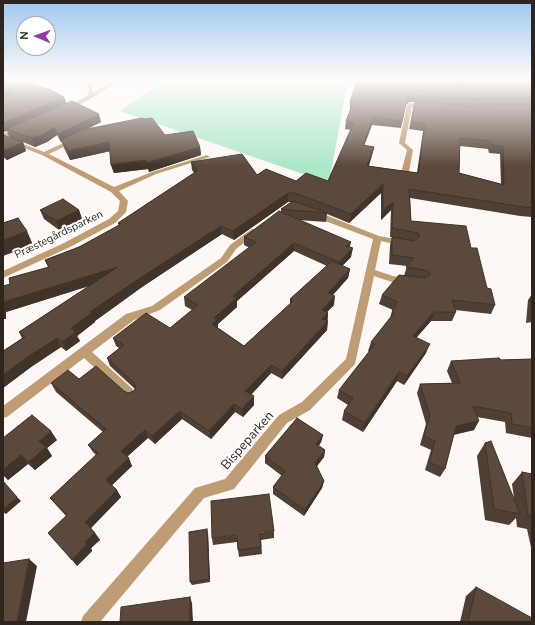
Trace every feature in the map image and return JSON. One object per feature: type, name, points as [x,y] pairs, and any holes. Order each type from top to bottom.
[{"type":"street","points":[[404,177],[410,150],[402,142],[409,108]]},
{"type":"street","points":[[3,137],[24,127]]},
{"type":"street","points":[[44,154],[83,135]]},
{"type":"street","points":[[3,137],[44,154],[114,190],[154,173],[207,157]]},
{"type":"street","name":"Præstegårdsparken","points":[[3,275],[67,245],[112,221],[122,212],[124,200],[114,190]]},
{"type":"street","points":[[306,211],[390,242],[412,245]]},
{"type":"street","points":[[3,413],[130,317],[156,308],[224,260],[233,247],[265,224]]},
{"type":"street","name":"Bispeparken","points":[[89,622],[200,493],[229,484],[283,419],[306,406],[351,361],[378,238]]},
{"type":"street","points":[[370,271],[392,280],[415,282]]},
{"type":"street","points":[[85,352],[132,395]]},
{"type":"green space","points":[[124,108],[343,108],[329,183],[120,111]]},
{"type":"building","points":[[3,108],[38,108],[3,123]]},
{"type":"building","points":[[55,108],[87,108],[99,114],[58,134],[54,127],[44,134],[32,138],[6,129]]},
{"type":"building","points":[[351,108],[405,108],[402,121],[373,117],[363,145],[374,147],[367,166],[418,173],[425,124],[411,122],[414,108],[532,108],[532,208],[409,189],[411,221],[466,226],[471,248],[477,248],[487,288],[491,289],[495,305],[452,300],[456,312],[434,312],[413,336],[430,344],[407,376],[399,372],[365,423],[344,411],[353,398],[339,390],[375,344],[371,342],[394,313],[392,311],[398,302],[382,295],[399,275],[425,278],[431,274],[425,270],[406,267],[414,258],[392,255],[392,237],[414,241],[420,236],[418,233],[392,228],[393,202],[383,211],[383,184],[351,214],[295,193],[288,193],[233,231],[221,226],[90,312],[92,313],[71,328],[76,332],[62,342],[57,338],[3,375],[3,351],[25,337],[19,332],[118,267],[3,302],[3,286],[10,284],[9,278],[49,267],[45,260],[79,247],[121,224],[118,223],[197,171],[191,162],[242,154],[257,175],[266,169],[296,181],[306,173],[328,181],[354,122],[346,121]],"holes":[[[460,138],[491,141],[492,145],[503,146],[504,185],[459,173]]]},
{"type":"building","points":[[142,118],[152,118],[165,135],[193,131],[200,147],[147,163],[146,160],[111,165],[109,142],[68,151],[61,140],[82,130]]},
{"type":"building","points":[[3,135],[23,142],[3,151]]},
{"type":"building","points":[[63,199],[79,210],[56,221],[40,210]]},
{"type":"building","points":[[293,201],[327,213],[281,209]]},
{"type":"building","points":[[279,211],[351,242],[346,246],[353,248],[339,262],[294,243],[233,296],[237,298],[214,318],[217,320],[212,324],[244,346],[293,301],[290,299],[332,261],[350,269],[328,293],[335,296],[322,310],[328,313],[322,319],[328,321],[282,371],[271,365],[245,391],[254,396],[242,409],[234,404],[209,431],[180,411],[152,436],[145,430],[121,451],[129,458],[106,480],[117,490],[85,522],[95,533],[85,542],[87,544],[72,560],[48,533],[67,515],[50,498],[98,453],[88,445],[106,429],[51,383],[68,370],[79,379],[96,366],[124,391],[128,393],[134,391],[136,387],[134,383],[107,358],[124,345],[113,338],[146,313],[170,328],[198,305],[184,297],[256,242],[244,237]]},
{"type":"building","points":[[18,218],[27,231],[3,240],[3,223]]},
{"type":"building","points":[[499,358],[501,360],[532,359],[532,428],[512,424],[511,413],[473,406],[479,421],[456,426],[445,469],[429,462],[435,441],[424,436],[430,415],[420,384],[460,383],[451,361]]},
{"type":"building","points":[[32,415],[51,431],[39,441],[46,447],[29,462],[21,455],[3,470],[3,438]]},
{"type":"building","points":[[297,418],[323,435],[316,444],[325,450],[315,463],[324,481],[305,510],[273,487],[285,471],[265,456]]},
{"type":"building","points":[[491,441],[520,514],[494,509],[485,443]]},
{"type":"building","points":[[522,472],[532,474],[532,516],[528,516]]},
{"type":"building","points":[[3,481],[17,497],[3,509]]},
{"type":"building","points":[[269,494],[274,531],[260,532],[261,547],[238,550],[237,535],[212,538],[211,501]]},
{"type":"building","points":[[207,529],[209,579],[190,582],[189,532]]},
{"type":"building","points":[[29,559],[17,621],[3,622],[3,563]]},
{"type":"building","points":[[476,587],[532,618],[532,622],[468,622]]},
{"type":"building","points":[[190,597],[190,622],[120,622],[121,607]]}]
